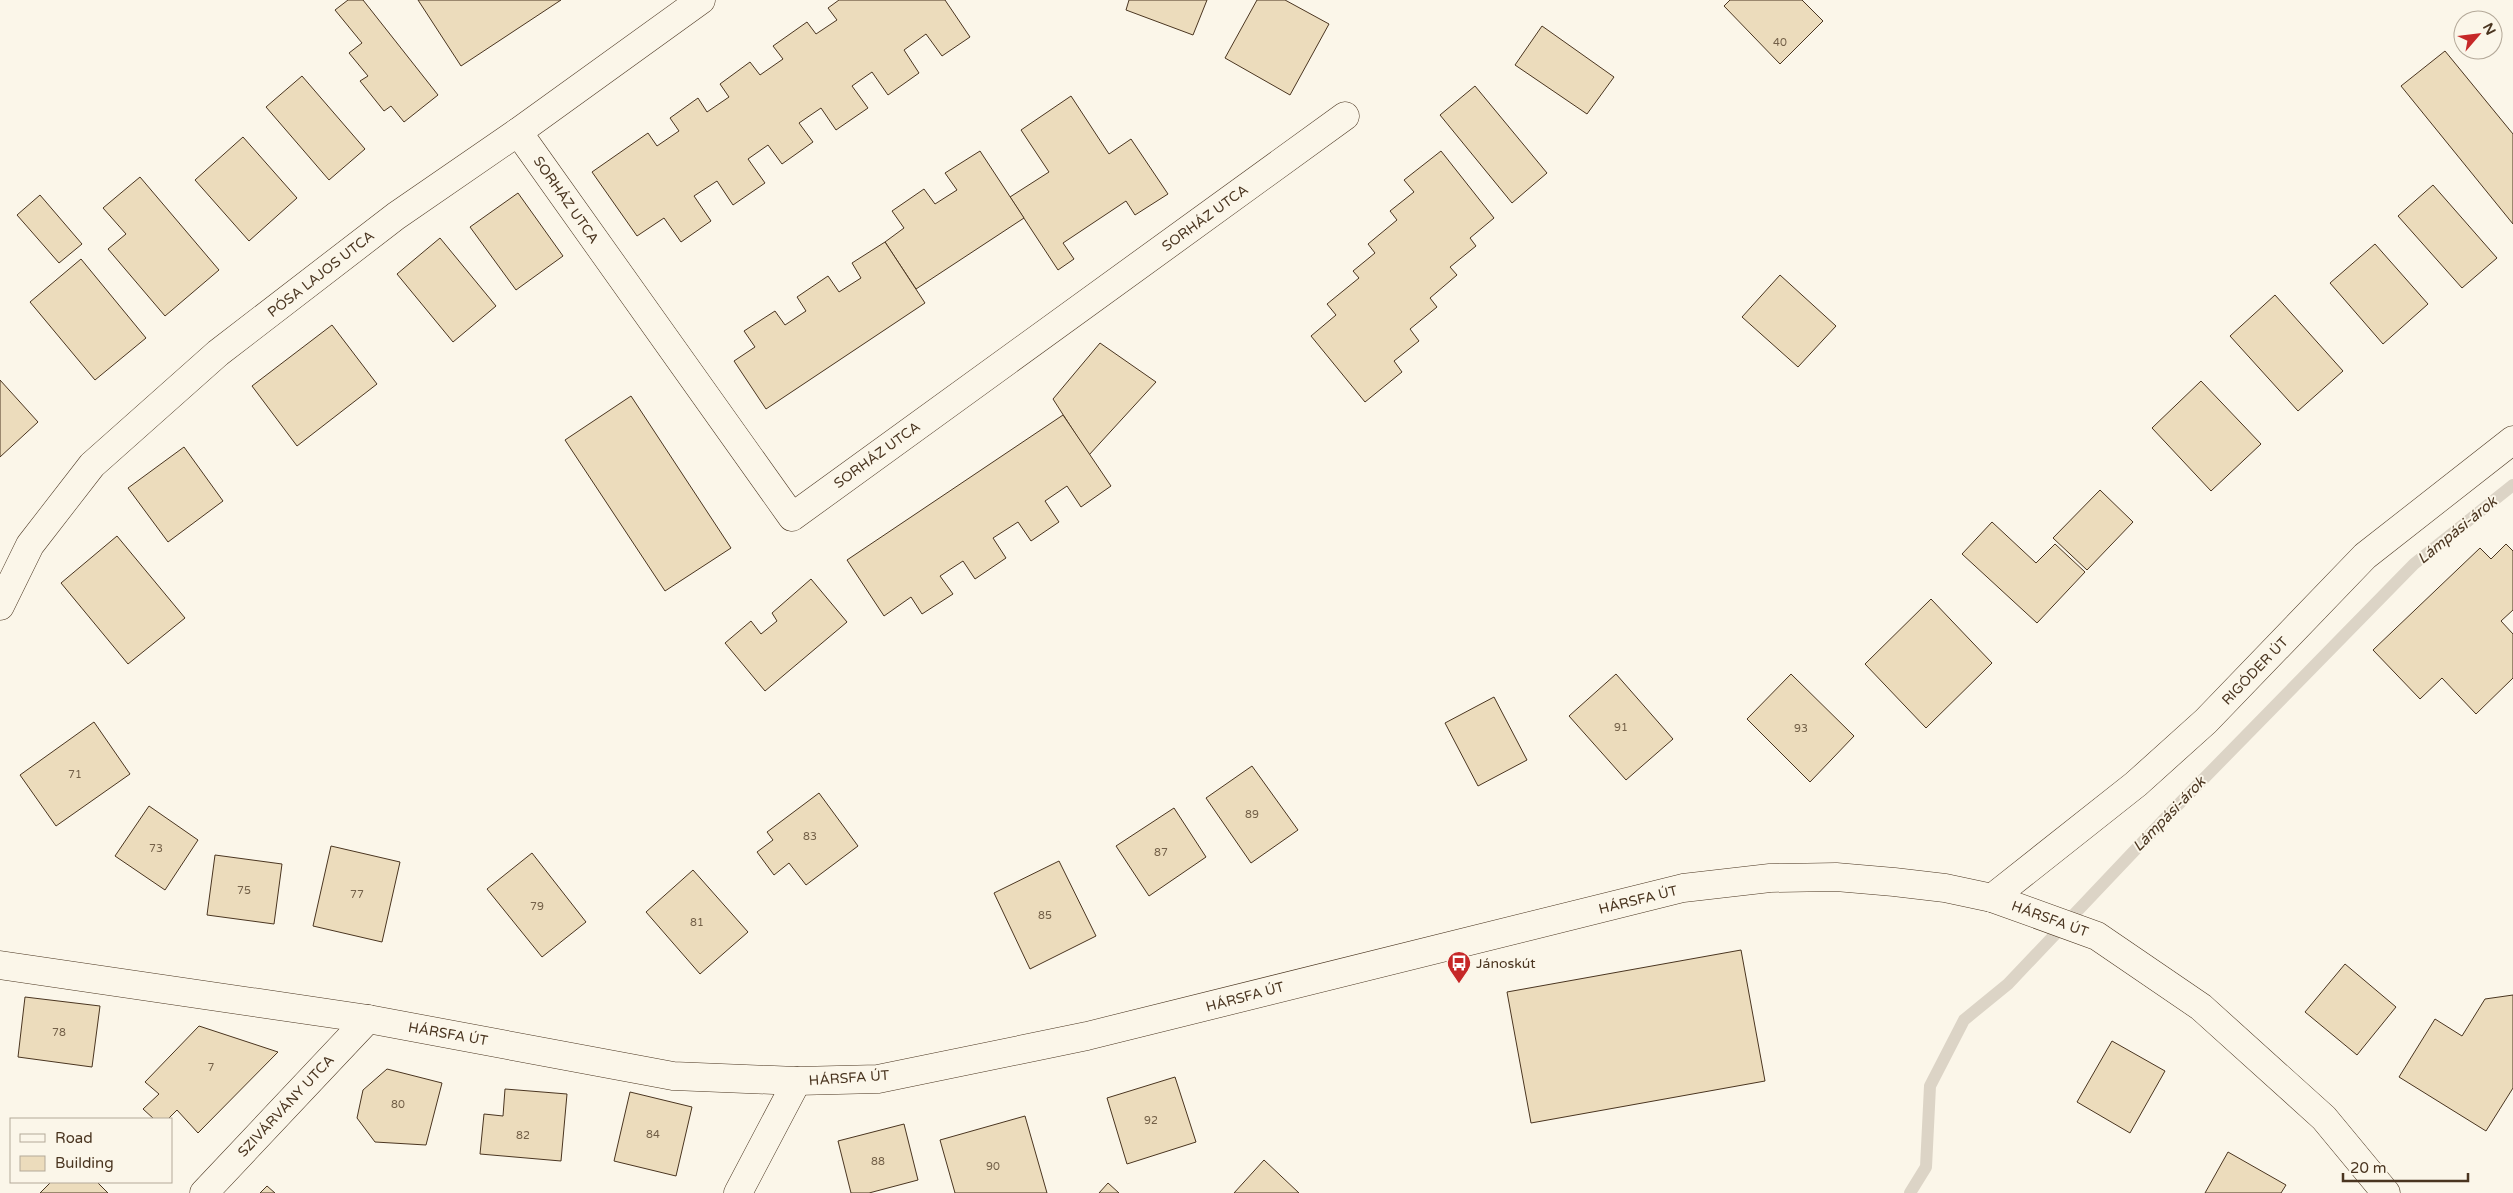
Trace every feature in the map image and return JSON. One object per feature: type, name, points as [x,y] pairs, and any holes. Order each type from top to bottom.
[{"type":"street","name":"PÓSA LAJOS UTCA","points":[[0,606],[30,545],[92,465],[218,353],[396,216],[518,132],[701,0]]},
{"type":"street","name":"SORHÁZ UTCA","points":[[518,132],[792,518],[1345,116]]},
{"type":"street","name":"RIGÓDER ÚT","points":[[1992,898],[2136,784],[2206,721],[2364,556],[2513,440]]},
{"type":"street","name":"HÁRSFA ÚT","points":[[0,965],[368,1019],[673,1076],[797,1081],[878,1079],[1087,1036],[1683,888],[1770,878],[1836,877],[1945,888],[1992,898],[2097,936],[2208,1013],[2324,1118],[2386,1193]]},
{"type":"street","name":"SZIVÁRVÁNY UTCA","points":[[204,1193],[368,1019]]},
{"type":"street","points":[[741,1192],[797,1081]]},
{"type":"building","points":[[348,0],[363,0],[438,95],[404,122],[391,106],[384,111],[360,81],[368,76],[349,53],[362,43],[335,10]]},
{"type":"building","points":[[418,0],[561,0],[461,66]]},
{"type":"building","points":[[839,0],[945,0],[970,37],[942,56],[926,34],[904,50],[919,73],[888,95],[872,72],[852,86],[868,108],[836,130],[821,108],[799,123],[813,142],[782,164],[768,145],[748,159],[765,183],[733,205],[717,181],[694,196],[711,221],[681,242],[664,218],[637,236],[592,172],[648,133],[657,146],[679,131],[670,118],[698,98],[707,112],[729,97],[720,84],[750,62],[760,75],[783,59],[773,46],[807,22],[816,34],[837,20],[828,8]]},
{"type":"building","points":[[1129,0],[1207,0],[1193,35],[1126,10]]},
{"type":"building","points":[[1257,0],[1285,0],[1329,24],[1290,95],[1225,58]]},
{"type":"building","points":[[1730,0],[1802,0],[1823,21],[1780,64],[1724,6]]},
{"type":"building","points":[[1542,26],[1614,77],[1587,114],[1515,65]]},
{"type":"building","points":[[2445,51],[2513,134],[2513,224],[2401,86]]},
{"type":"building","points":[[302,76],[365,149],[329,180],[266,107]]},
{"type":"building","points":[[1475,86],[1547,173],[1512,203],[1440,115]]},
{"type":"building","points":[[1071,96],[1109,154],[1131,139],[1168,194],[1135,215],[1126,201],[1063,243],[1074,259],[1058,270],[1010,197],[1049,172],[1021,130]]},
{"type":"building","points":[[243,137],[297,198],[249,241],[195,180]]},
{"type":"building","points":[[980,151],[1024,218],[916,289],[885,242],[904,228],[892,211],[924,189],[935,204],[957,190],[945,173]]},
{"type":"building","points":[[1441,151],[1494,218],[1470,238],[1476,246],[1450,267],[1457,275],[1430,298],[1437,307],[1410,329],[1419,341],[1394,361],[1402,372],[1365,402],[1311,336],[1336,315],[1327,304],[1359,278],[1353,271],[1375,253],[1368,244],[1397,220],[1390,211],[1414,192],[1404,180]]},
{"type":"building","points":[[140,177],[219,270],[165,316],[108,249],[126,234],[103,208]]},
{"type":"building","points":[[2433,185],[2497,258],[2462,288],[2398,216]]},
{"type":"building","points":[[518,193],[563,256],[516,290],[470,227]]},
{"type":"building","points":[[40,195],[82,244],[59,263],[17,215]]},
{"type":"building","points":[[440,238],[496,306],[453,342],[397,274]]},
{"type":"building","points":[[885,242],[925,303],[766,409],[734,361],[755,347],[744,331],[775,311],[785,325],[806,311],[797,297],[828,276],[839,292],[861,278],[852,263]]},
{"type":"building","points":[[2375,244],[2428,304],[2383,344],[2330,283]]},
{"type":"building","points":[[81,259],[146,338],[95,380],[30,302]]},
{"type":"building","points":[[1780,275],[1836,326],[1798,367],[1742,317]]},
{"type":"building","points":[[2275,295],[2343,371],[2298,411],[2230,336]]},
{"type":"building","points":[[332,325],[377,384],[297,446],[252,386]]},
{"type":"building","points":[[1100,343],[1156,382],[1089,455],[1053,399]]},
{"type":"building","points":[[0,380],[38,422],[0,457]]},
{"type":"building","points":[[2201,381],[2261,444],[2211,491],[2152,428]]},
{"type":"building","points":[[631,396],[731,548],[665,591],[565,440]]},
{"type":"building","points":[[1063,415],[1111,486],[1081,507],[1067,486],[1045,501],[1059,522],[1031,541],[1018,522],[993,538],[1006,558],[975,579],[963,561],[940,576],[953,594],[922,614],[911,597],[884,616],[847,560]]},
{"type":"building","points":[[184,447],[223,501],[168,542],[128,488]]},
{"type":"building","points":[[2100,490],[2133,522],[2087,570],[2053,538]]},
{"type":"building","points":[[1992,522],[2036,563],[2055,544],[2085,572],[2037,623],[1962,554]]},
{"type":"building","points":[[117,536],[185,618],[128,664],[61,583]]},
{"type":"building","points":[[2506,544],[2513,551],[2513,610],[2501,621],[2513,634],[2513,678],[2476,714],[2442,678],[2420,699],[2373,650],[2480,548],[2491,559]]},
{"type":"building","points":[[811,579],[847,622],[765,691],[725,643],[751,621],[761,634],[777,621],[772,613]]},
{"type":"building","points":[[1931,599],[1992,663],[1926,728],[1865,664]]},
{"type":"building","points":[[1616,674],[1673,739],[1626,780],[1569,716]]},
{"type":"building","points":[[1791,674],[1854,736],[1810,782],[1747,719]]},
{"type":"building","points":[[1494,697],[1527,760],[1478,786],[1445,723]]},
{"type":"building","points":[[94,722],[130,774],[56,826],[20,775]]},
{"type":"building","points":[[1252,766],[1298,830],[1251,863],[1206,798]]},
{"type":"building","points":[[819,793],[858,846],[806,885],[789,863],[774,875],[757,852],[773,840],[767,832]]},
{"type":"building","points":[[149,806],[198,840],[165,890],[115,856]]},
{"type":"building","points":[[1174,808],[1206,857],[1149,896],[1116,846]]},
{"type":"building","points":[[331,846],[400,862],[382,942],[313,926]]},
{"type":"building","points":[[532,853],[586,922],[542,957],[487,889]]},
{"type":"building","points":[[215,855],[282,864],[274,924],[207,915]]},
{"type":"building","points":[[1059,861],[1096,936],[1030,969],[994,893]]},
{"type":"building","points":[[693,870],[748,932],[700,974],[646,912]]},
{"type":"building","points":[[1741,950],[1765,1081],[1531,1123],[1507,992]]},
{"type":"building","points":[[2345,964],[2396,1007],[2357,1055],[2305,1012]]},
{"type":"building","points":[[2513,995],[2513,1088],[2486,1131],[2399,1077],[2435,1019],[2462,1036],[2485,999]]},
{"type":"building","points":[[25,997],[100,1006],[92,1067],[18,1057]]},
{"type":"building","points":[[199,1026],[278,1052],[198,1133],[177,1110],[169,1118],[153,1118],[143,1109],[159,1094],[145,1082]]},
{"type":"building","points":[[2112,1041],[2165,1071],[2130,1133],[2077,1102]]},
{"type":"building","points":[[387,1069],[442,1083],[426,1145],[375,1142],[357,1118],[363,1090]]},
{"type":"building","points":[[1175,1077],[1196,1142],[1127,1164],[1107,1098]]},
{"type":"building","points":[[505,1089],[567,1094],[561,1161],[480,1154],[484,1114],[503,1116]]},
{"type":"building","points":[[630,1092],[692,1107],[676,1176],[614,1161]]},
{"type":"building","points":[[1025,1116],[1047,1193],[955,1193],[940,1140]]},
{"type":"building","points":[[904,1124],[918,1180],[869,1193],[851,1193],[838,1141]]},
{"type":"building","points":[[2228,1152],[2286,1185],[2281,1193],[2205,1193]]},
{"type":"building","points":[[1264,1160],[1299,1193],[1234,1193]]},
{"type":"building","points":[[50,1183],[98,1183],[108,1193],[40,1193]]},
{"type":"building","points":[[1108,1183],[1119,1193],[1099,1193]]},
{"type":"building","points":[[267,1186],[275,1193],[260,1193]]},
{"type":"waterway","name":"Lámpási-árok","points":[[1910,1193],[1926,1167],[1930,1086],[1964,1020],[2008,984],[2173,810],[2414,564],[2513,485]]},
{"type":"place","name":"Jánoskút","points":[[1459,984]]}]
